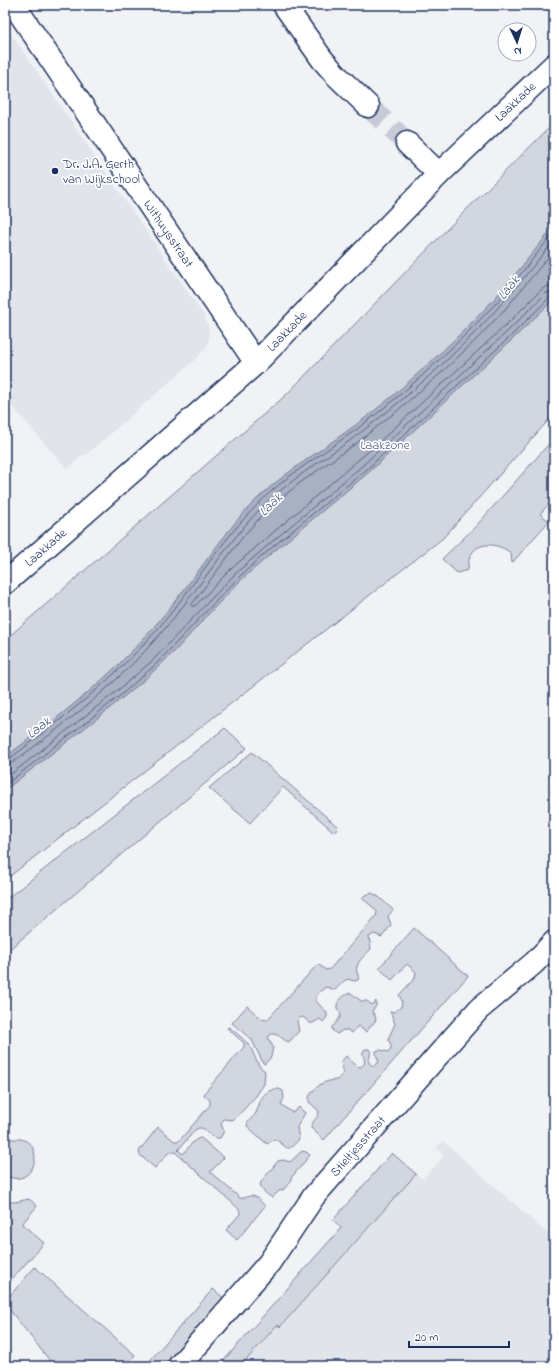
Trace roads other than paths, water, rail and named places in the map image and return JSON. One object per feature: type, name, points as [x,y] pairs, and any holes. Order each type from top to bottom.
[{"type":"street","name":"Withuysstraat","points":[[14,5],[256,363]]},
{"type":"street","points":[[284,5],[322,59],[368,106]]},
{"type":"street","name":"Laakkade","points":[[5,583],[256,363],[439,174],[554,65]]},
{"type":"street","points":[[406,143],[439,174]]},
{"type":"street","name":"Stieltjesstraat","points":[[179,1366],[276,1255],[314,1196],[437,1056],[480,1010],[534,963],[554,942]]},
{"type":"water","name":"Laak","points":[[554,227],[554,298],[551,302],[368,473],[241,580],[175,651],[143,681],[5,790],[5,757],[83,697],[119,664],[160,620],[243,513],[267,490],[288,473],[355,426],[403,387],[470,324],[495,298]]},
{"type":"tunnel","points":[[368,106],[407,143]]},
{"type":"place","name":"Dr. J.A. Gerth van Wijkschool","points":[[55,171]]},
{"type":"park label","name":"Laakzone","points":[[385,445]]}]
